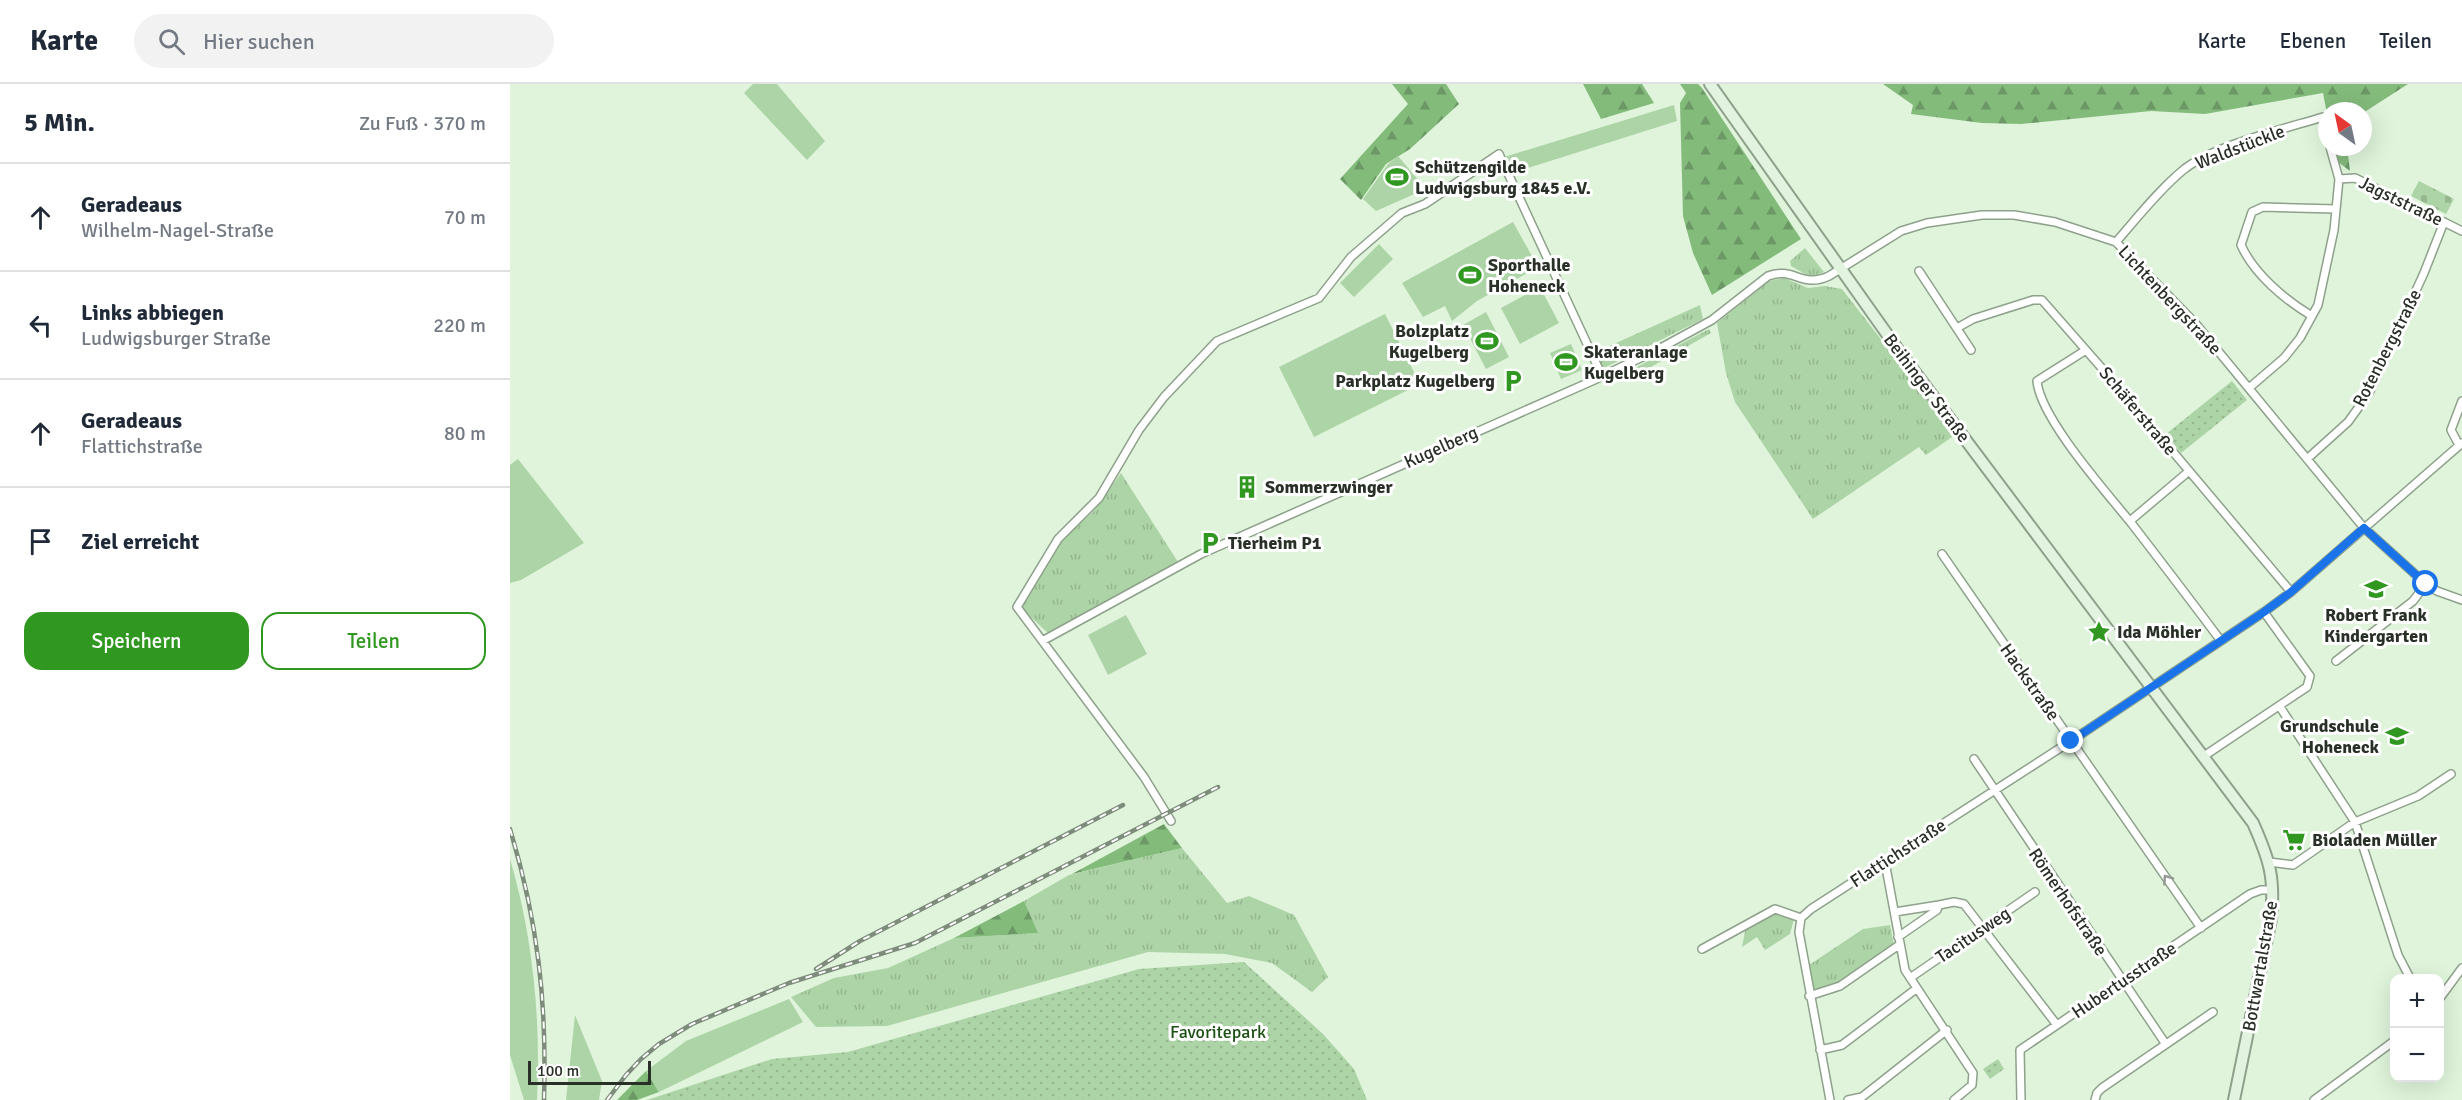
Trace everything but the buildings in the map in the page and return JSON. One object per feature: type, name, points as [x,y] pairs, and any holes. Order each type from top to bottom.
[{"type":"main road","name":"Beihinger Straße","points":[[1710,84],[1840,269],[2151,688]]},
{"type":"main road","name":"Bottwartalstraße","points":[[2151,688],[2253,824],[2269,862],[2273,890],[2271,919],[2234,1100]]},
{"type":"street","name":"Waldstückle","points":[[2116,242],[2182,171],[2199,160],[2217,151],[2318,119]]},
{"type":"street","points":[[1171,821],[1144,777],[1044,640],[1017,607],[1058,539],[1099,498],[1140,430],[1164,397],[1210,347],[1217,341],[1319,298],[1351,257],[1402,213],[1425,204],[1499,154],[1602,376]]},
{"type":"street","points":[[2249,388],[2284,358],[2300,338],[2318,305],[2334,230],[2339,179],[2333,156]]},
{"type":"street","name":"Jagststraße","points":[[2339,179],[2355,178],[2462,231]]},
{"type":"street","points":[[2312,316],[2270,283],[2247,260],[2241,245],[2252,213],[2262,207],[2336,209]]},
{"type":"street","name":"Lichtenbergstraße","points":[[1768,276],[1779,272],[1816,281],[1840,269],[1901,231],[1927,223],[1982,214],[2014,215],[2055,222],[2116,242],[2188,316],[2364,528],[2426,584],[2437,591],[2462,600]]},
{"type":"street","name":"Rotenbergstraße","points":[[2307,459],[2348,422],[2369,393],[2424,273],[2444,222]]},
{"type":"street","points":[[1919,271],[1971,350]]},
{"type":"street","name":"Kugelberg","points":[[1044,640],[1201,554],[1602,376],[1712,320],[1768,276]]},
{"type":"street","name":"Schäferstraße","points":[[1957,328],[1973,319],[2033,300],[2042,300],[2291,592]]},
{"type":"street","points":[[2086,350],[2037,381],[2038,393],[2074,451],[2222,641]]},
{"type":"street","points":[[2461,444],[2451,430],[2462,401]]},
{"type":"street","name":"Flattichstraße","points":[[1802,918],[1811,909],[2071,741],[2264,612],[2291,592],[2461,444]]},
{"type":"street","points":[[2130,521],[2188,472]]},
{"type":"street","name":"Hackstraße","points":[[1942,554],[2201,927]]},
{"type":"street","points":[[2336,662],[2413,601],[2426,584]]},
{"type":"street","points":[[2204,756],[2307,687],[2310,676],[2264,612]]},
{"type":"street","points":[[2280,707],[2355,822],[2398,955],[2408,974]]},
{"type":"street","name":"Römerhofstraße","points":[[1974,759],[2165,1043]]},
{"type":"street","points":[[2269,862],[2293,865],[2355,822],[2418,796],[2451,774]]},
{"type":"street","points":[[1885,862],[1905,970],[1916,989],[1947,1030],[1973,1073],[1972,1085],[1954,1100]]},
{"type":"street","name":"Hubertusstraße","points":[[2021,1100],[2019,1050],[2250,894],[2261,890],[2273,890]]},
{"type":"street","name":"Tacitusweg","points":[[1910,978],[2035,892]]},
{"type":"street","points":[[1894,912],[1935,904],[1954,902],[1964,904],[2057,1025]]},
{"type":"street","points":[[1898,937],[1937,910],[1940,905]]},
{"type":"street","points":[[1702,949],[1774,909],[1802,918],[1799,932],[1830,1100]]},
{"type":"street","points":[[1809,996],[1840,986],[1899,945]]},
{"type":"street","points":[[2444,991],[2462,968]]},
{"type":"street","points":[[1820,1050],[1842,1045],[1916,989]]},
{"type":"street","points":[[2095,1100],[2102,1088],[2213,1012]]},
{"type":"street","points":[[1848,1100],[1862,1097],[1947,1030]]},
{"type":"street","points":[[2314,1100],[2390,1044]]},
{"type":"green space","points":[[753,84],[777,84],[825,141],[807,160],[744,93]]},
{"type":"green space","points":[[1392,84],[1446,84],[1459,104],[1410,149],[1386,164],[1361,200],[1340,179],[1408,104]]},
{"type":"green space","points":[[1583,84],[1642,84],[1654,103],[1601,119]]},
{"type":"green space","points":[[1680,84],[1698,84],[1702,88],[1801,239],[1712,295],[1693,253],[1683,216],[1680,103],[1686,93]]},
{"type":"green space","points":[[1883,84],[2408,84],[2372,107],[2372,102],[2325,102],[2323,93],[2205,114],[2151,111],[2021,124],[1982,123],[1911,114],[1913,105]]},
{"type":"green space","points":[[1674,105],[1677,121],[1512,173],[1504,157]]},
{"type":"green space","name":"Schützengilde Ludwigsburg 1845 e.V.","points":[[1398,156],[1426,189],[1376,211],[1363,199],[1388,164]]},
{"type":"green space","points":[[2336,156],[2348,156],[2350,171],[2338,162]]},
{"type":"green space","points":[[2419,181],[2454,199],[2446,214],[2411,196]]},
{"type":"green space","name":"Sporthalle Hoheneck","points":[[1513,222],[1538,267],[1477,301],[1452,321],[1445,306],[1423,317],[1402,283]]},
{"type":"green space","points":[[1379,244],[1393,259],[1354,297],[1340,283]]},
{"type":"green space","points":[[1805,248],[1824,272],[1812,278],[1791,266],[1790,261]]},
{"type":"green space","points":[[1784,278],[1808,288],[1825,286],[1842,289],[1955,435],[1926,455],[1919,447],[1813,519],[1735,402],[1726,373],[1717,323],[1769,281]]},
{"type":"green space","points":[[1540,287],[1559,323],[1520,344],[1501,308]]},
{"type":"green space","points":[[1700,305],[1703,319],[1604,368],[1594,353]]},
{"type":"green space","points":[[1486,312],[1509,357],[1486,369],[1463,325]]},
{"type":"green space","points":[[1385,314],[1420,384],[1314,437],[1279,367]]},
{"type":"green space","points":[[1709,329],[1711,333],[1635,376],[1633,369]]},
{"type":"green space","name":"Skateranlage Kugelberg","points":[[1571,344],[1582,370],[1561,379],[1550,353]]},
{"type":"green space","points":[[2232,381],[2247,400],[2181,453],[2166,434]]},
{"type":"green space","points":[[518,459],[584,543],[521,580],[510,583],[510,465]]},
{"type":"green space","points":[[1121,473],[1178,562],[1048,633],[1021,608],[1053,554],[1068,534],[1093,512]]},
{"type":"green space","points":[[1126,615],[1147,654],[1108,675],[1088,635]]},
{"type":"green space","points":[[1164,824],[1182,848],[1072,874]]},
{"type":"green space","points":[[1182,848],[1227,903],[1249,896],[1294,915],[1328,977],[1312,992],[1272,963],[1225,954],[1148,952],[887,1026],[816,1027],[791,997],[834,978],[888,968],[954,938],[1037,933],[1024,901],[1069,875]]},
{"type":"green space","points":[[510,859],[518,888],[534,978],[538,1039],[537,1100],[524,1100],[510,1055]]},
{"type":"green space","points":[[1024,901],[1038,933],[954,938]]},
{"type":"green space","points":[[1778,912],[1794,919],[1790,934],[1765,950],[1757,937],[1742,947],[1746,927]]},
{"type":"green space","points":[[1890,925],[1894,945],[1838,985],[1814,991],[1809,965],[1863,929]]},
{"type":"green space","name":"Favoritepark","points":[[1244,962],[1323,1034],[1354,1069],[1367,1100],[647,1100],[772,1059],[848,1052],[1139,969]]},
{"type":"green space","points":[[789,999],[803,1022],[659,1092],[646,1071],[686,1041]]},
{"type":"green space","points":[[575,1015],[602,1081],[599,1100],[566,1100]]},
{"type":"green space","points":[[1998,1059],[2004,1069],[1990,1079],[1983,1069]]},
{"type":"green space","points":[[646,1071],[659,1092],[637,1100],[617,1100]]},
{"type":"railway","points":[[607,1100],[641,1059],[659,1044],[692,1024],[789,983],[915,943],[1218,787]]},
{"type":"railway","points":[[816,969],[860,941],[1123,805]]},
{"type":"railway","points":[[510,829],[528,897],[539,963],[544,1029],[544,1100]]},
{"type":"place","name":"Schützengilde Ludwigsburg 1845 e.V.","points":[[1397,177]]},
{"type":"place","name":"Sporthalle Hoheneck","points":[[1470,275]]},
{"type":"place","name":"Bolzplatz Kugelberg","points":[[1487,341]]},
{"type":"place","name":"Skateranlage Kugelberg","points":[[1566,362]]},
{"type":"place","name":"Parkplatz Kugelberg","points":[[1513,381]]},
{"type":"place","name":"Sommerzwinger","points":[[1247,487]]},
{"type":"place","name":"Tierheim P1","points":[[1210,543]]},
{"type":"place","name":"Robert Frank Kindergarten","points":[[2376,589]]},
{"type":"place","name":"Ida Möhler","points":[[2099,632]]},
{"type":"place","name":"Grundschule Hoheneck","points":[[2397,736]]},
{"type":"place","name":"Bioladen Müller","points":[[2294,840]]},
{"type":"route","points":[[2071,741],[2264,612],[2291,592],[2364,528],[2426,584]]}]
